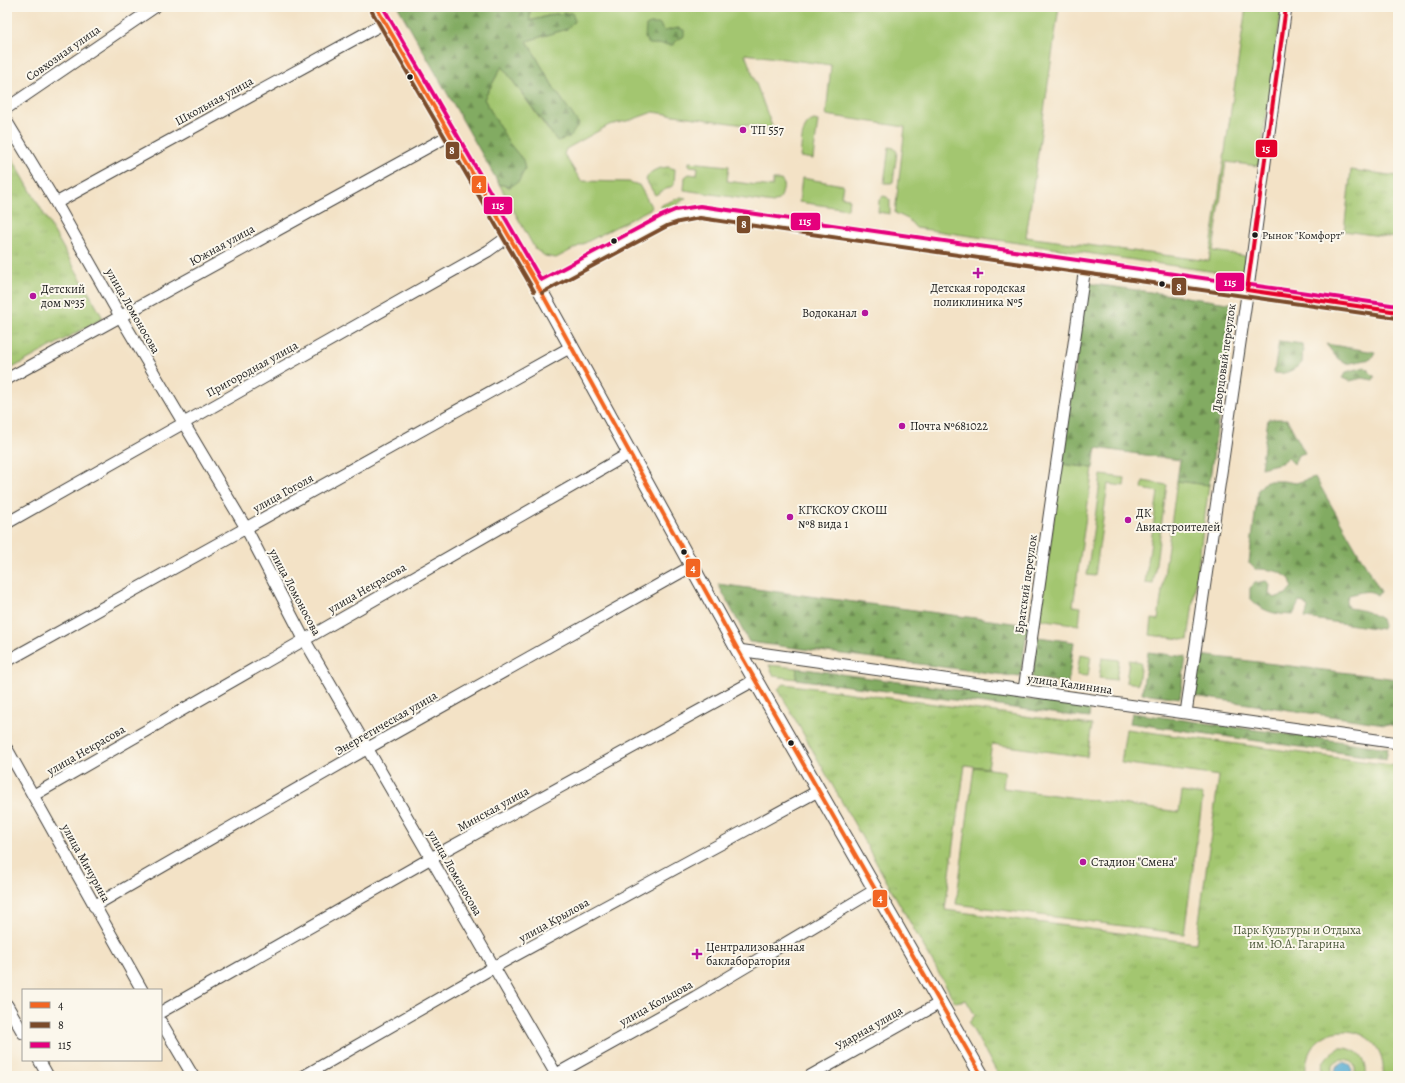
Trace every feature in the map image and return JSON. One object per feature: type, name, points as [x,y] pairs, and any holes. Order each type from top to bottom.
[{"type":"main road","points":[[376,7],[539,288],[738,650],[982,1076]]},
{"type":"main road","points":[[539,288],[664,221],[677,216],[700,212],[1398,312]]},
{"type":"street","name":"Совхозная улица","points":[[7,108],[154,7]]},
{"type":"street","name":"Дворцовый переулок","points":[[1186,713],[1286,7]]},
{"type":"street","name":"Школьная улица","points":[[56,203],[386,23]]},
{"type":"street","name":"улица Ломоносова","points":[[7,122],[246,528],[304,639],[555,1075]]},
{"type":"street","name":"Южная улица","points":[[7,379],[450,135]]},
{"type":"street","name":"Пригородная улица","points":[[7,522],[488,251],[509,236]]},
{"type":"street","name":"Братский переулок","points":[[1024,690],[1085,267]]},
{"type":"street","name":"улица Гоголя","points":[[7,661],[571,347]]},
{"type":"street","name":"улица Некрасова","points":[[34,795],[630,452]]},
{"type":"street","name":"Энергетическая улица","points":[[94,906],[368,748],[692,566]]},
{"type":"street","name":"улица Калинина","points":[[738,650],[1398,743]]},
{"type":"street","name":"Минская улица","points":[[162,1011],[431,858],[755,680]]},
{"type":"street","name":"улица Мичурина","points":[[7,749],[141,989]]},
{"type":"street","name":"улица Крылова","points":[[304,1076],[494,967],[818,790]]},
{"type":"street","name":"улица Кольцова","points":[[555,1075],[695,997],[876,890]]},
{"type":"street","name":"Ударная улица","points":[[810,1076],[940,1002]]},
{"type":"street","points":[[7,1005],[22,1031]]},
{"type":"street","points":[[162,1024],[193,1076]]},
{"type":"street","points":[[39,1061],[48,1076]]},
{"type":"green space","points":[[398,7],[530,7],[530,21],[555,14],[572,13],[575,21],[567,29],[527,41],[554,88],[579,124],[570,137],[557,141],[502,66],[484,99],[509,143],[523,160],[525,169],[519,181],[510,187],[499,184]]},
{"type":"green space","points":[[530,7],[1059,7],[1026,237],[1209,261],[1246,7],[1282,7],[1259,166],[1226,162],[1213,251],[1246,256],[1243,276],[916,228],[908,219],[895,213],[905,127],[826,115],[831,65],[745,54],[773,129],[653,112],[631,120],[609,125],[566,149],[564,154],[581,181],[629,182],[639,185],[652,208],[556,258],[545,256],[535,249],[499,184],[510,187],[523,160],[509,144],[484,99],[502,66],[548,130],[578,124],[554,88],[527,41],[567,29],[571,13],[555,14],[529,21]]},
{"type":"green space","points":[[650,24],[660,24],[662,29],[665,31],[678,28],[684,30],[684,36],[678,39],[673,45],[649,44],[645,38],[646,26]]},
{"type":"green space","points":[[814,120],[818,121],[813,159],[800,157],[804,130],[809,122]]},
{"type":"green space","points":[[889,147],[894,148],[897,152],[893,182],[884,183]]},
{"type":"green space","points":[[7,149],[103,318],[7,371]]},
{"type":"green space","points":[[689,162],[729,166],[727,181],[772,187],[773,180],[781,180],[784,184],[782,195],[779,200],[773,203],[684,190],[685,177],[689,174],[697,175],[698,167],[689,166]]},
{"type":"green space","points":[[668,167],[675,169],[674,185],[655,195],[646,180],[647,177],[655,170]]},
{"type":"green space","points":[[1351,170],[1398,176],[1398,224],[1396,238],[1344,231]]},
{"type":"green space","points":[[802,178],[843,185],[841,197],[849,198],[848,209],[799,202]]},
{"type":"green space","points":[[883,196],[890,200],[890,214],[878,212],[879,200]]},
{"type":"green space","points":[[681,197],[686,198],[673,206],[666,208],[659,206]]},
{"type":"green space","points":[[1087,283],[1235,304],[1209,485],[1177,481],[1180,460],[1096,448],[1093,468],[1061,464]]},
{"type":"green space","points":[[1279,341],[1303,344],[1302,363],[1289,371],[1274,373]]},
{"type":"green space","points":[[1326,344],[1375,352],[1371,359],[1346,364],[1337,358]]},
{"type":"green space","points":[[1365,367],[1375,377],[1373,380],[1362,378],[1350,381],[1342,378],[1346,372]]},
{"type":"green space","points":[[1268,419],[1287,419],[1305,453],[1298,455],[1294,464],[1288,458],[1281,463],[1261,468]]},
{"type":"green space","points":[[1061,464],[1093,468],[1073,606],[1081,607],[1079,625],[1040,619]]},
{"type":"green space","points":[[1101,475],[1125,478],[1124,486],[1108,484],[1095,576],[1087,575]]},
{"type":"green space","points":[[1315,477],[1381,592],[1377,595],[1367,591],[1349,595],[1346,601],[1348,608],[1373,614],[1381,619],[1383,626],[1382,629],[1305,618],[1308,608],[1304,603],[1299,602],[1293,615],[1274,613],[1259,606],[1250,598],[1250,588],[1255,583],[1266,581],[1270,584],[1269,594],[1274,598],[1286,594],[1292,587],[1290,579],[1282,574],[1269,570],[1255,569],[1249,563],[1258,490],[1266,481],[1296,483]]},
{"type":"green space","points":[[1143,481],[1167,485],[1153,584],[1145,583],[1158,492],[1142,489]]},
{"type":"green space","points":[[1177,481],[1209,485],[1188,640],[1150,635],[1152,619],[1158,620]]},
{"type":"green space","points":[[718,584],[1028,625],[1020,677],[749,642]]},
{"type":"green space","points":[[1038,637],[1074,642],[1068,683],[1032,678]]},
{"type":"green space","points":[[1148,652],[1186,657],[1180,698],[1142,693]]},
{"type":"green space","points":[[1080,654],[1091,656],[1088,676],[1077,675]]},
{"type":"green space","points":[[1200,655],[1398,679],[1398,726],[1194,696]]},
{"type":"green space","points":[[1102,658],[1119,660],[1116,680],[1099,678]]},
{"type":"green space","points":[[1129,660],[1141,662],[1138,684],[1126,682]]},
{"type":"green space","points":[[769,665],[797,668],[796,679],[774,676]]},
{"type":"green space","points":[[797,668],[1090,708],[1089,718],[796,679]]},
{"type":"green space","name":"Парк Культуры и Отдыха им. Ю.А. Гагарина","points":[[784,684],[1092,725],[1087,757],[992,744],[988,768],[965,765],[945,910],[1196,943],[1219,776],[1121,763],[1126,729],[1398,766],[1398,1076],[1383,1076],[1381,1057],[1373,1043],[1360,1034],[1345,1031],[1330,1034],[1317,1042],[1308,1056],[1306,1076],[999,1076],[969,1023],[975,1015],[966,1000],[955,1002],[778,689]]},
{"type":"green space","points":[[1132,713],[1388,748],[1386,759],[1130,723]]},
{"type":"green space","name":"Стадион \"Смена\"","points":[[974,767],[1005,771],[1003,788],[1179,812],[1182,792],[1203,795],[1184,934],[956,904]]},
{"type":"green space","points":[[1339,1048],[1351,1049],[1360,1055],[1365,1064],[1366,1076],[1354,1076],[1355,1068],[1353,1063],[1344,1059],[1338,1060],[1334,1063],[1332,1069],[1333,1076],[1322,1076],[1322,1067],[1325,1059]]},
{"type":"water","points":[[1343,1062],[1350,1065],[1352,1069],[1350,1076],[1337,1076],[1335,1072],[1336,1067]]},
{"type":"transit line","name":"4","points":[[376,7],[539,288],[738,650],[982,1076]]},
{"type":"transit line","name":"115","points":[[383,7],[541,280],[661,216],[675,210],[700,206],[1398,306]]},
{"type":"transit line","name":"15","points":[[1247,290],[1286,7]]},
{"type":"transit line","name":"8","points":[[371,10],[534,291]]},
{"type":"transit line","name":"8","points":[[542,293],[667,226],[700,218],[1397,318]]},
{"type":"transit line","name":"15","points":[[1247,290],[1398,312]]},
{"type":"place","name":"ТП 557","points":[[743,130]]},
{"type":"place","name":"Рынок \"Комфорт\"","points":[[1255,235]]},
{"type":"place","name":"Детская городская поликлиника №5","points":[[978,273]]},
{"type":"place","name":"Детский дом №35","points":[[33,296]]},
{"type":"place","name":"Водоканал","points":[[865,313]]},
{"type":"place","name":"Почта №681022","points":[[902,426]]},
{"type":"place","name":"КГКСКОУ СКОШ №8 вида 1","points":[[790,517]]},
{"type":"place","name":"ДК Авиастроителей","points":[[1128,520]]},
{"type":"place","name":"Стадион \"Смена\"","points":[[1083,862]]},
{"type":"place","name":"Централизованная баклаборатория","points":[[697,954]]}]
